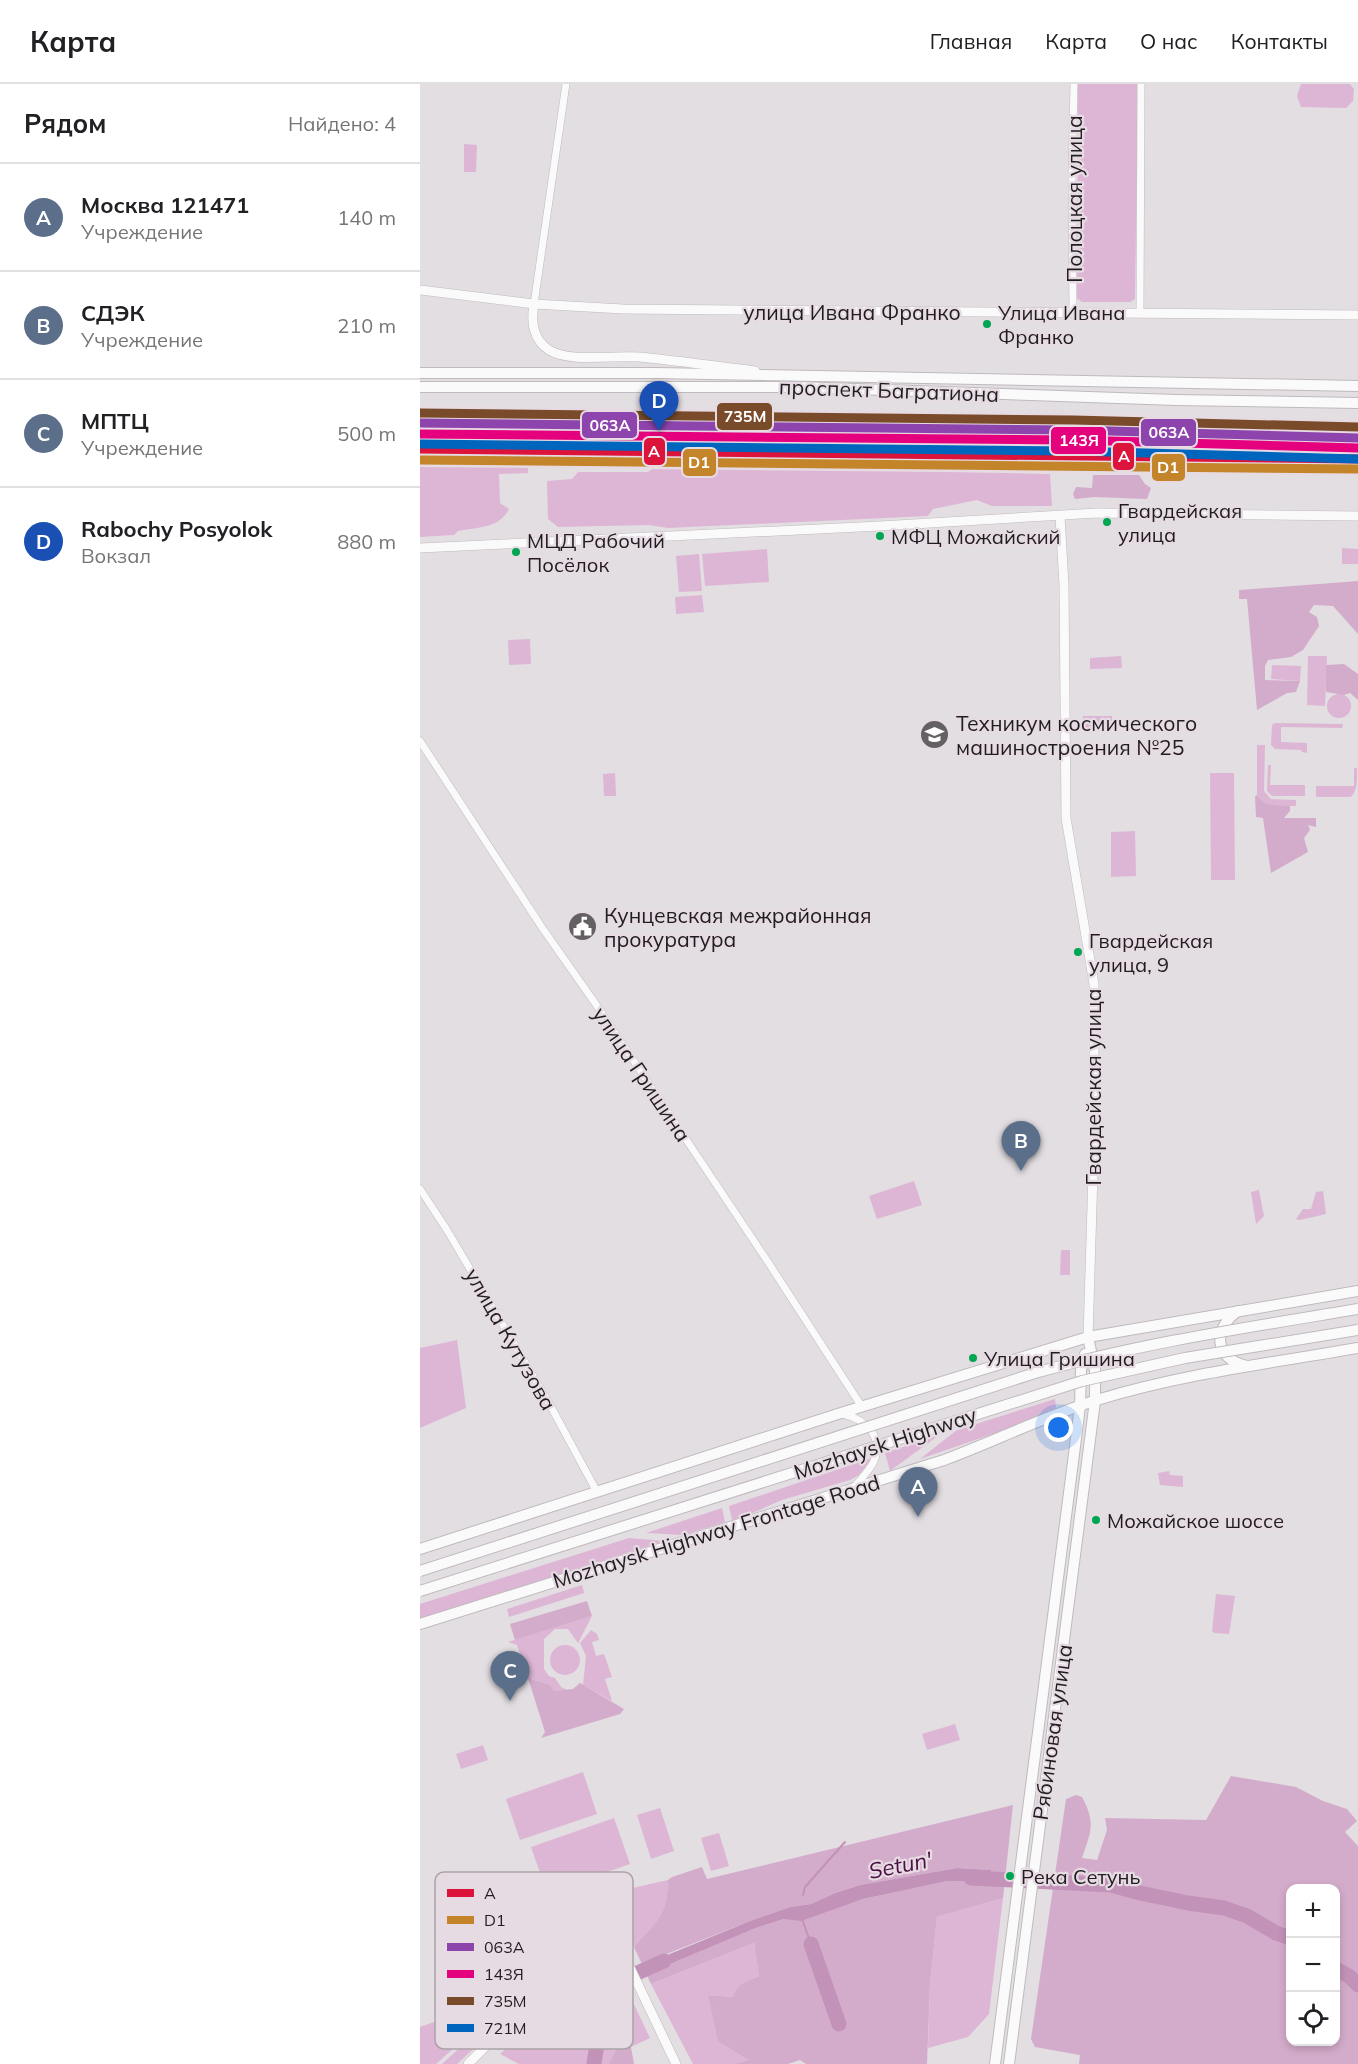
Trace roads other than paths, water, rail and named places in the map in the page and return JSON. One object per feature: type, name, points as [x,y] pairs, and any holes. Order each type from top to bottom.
[{"type":"main road","name":"проспект Багратиона","points":[[420,374],[656,373],[1358,386]]},
{"type":"main road","name":"проспект Багратиона","points":[[420,387],[796,387],[1176,400],[1358,403]]},
{"type":"main road","points":[[420,1549],[1088,1336],[1358,1291]]},
{"type":"main road","points":[[1241,1309],[1228,1318],[1221,1328],[1220,1340],[1224,1354],[1231,1360],[1249,1366]]},
{"type":"main road","name":"Mozhaysk Highway","points":[[420,1571],[1068,1364],[1182,1339],[1358,1309]]},
{"type":"main road","name":"Mozhaysk Highway","points":[[420,1592],[1082,1381],[1185,1358],[1358,1330]]},
{"type":"main road","name":"Рябиновая улица","points":[[1009,2064],[1095,1401],[1095,1370],[1088,1336]]},
{"type":"main road","name":"Рябиновая улица","points":[[995,2064],[1080,1406],[1081,1370],[1088,1336]]},
{"type":"main road","name":"Mozhaysk Highway Frontage Road","points":[[420,1624],[977,1448],[1095,1401],[1140,1388],[1249,1366],[1358,1348]]},
{"type":"street","points":[[566,84],[532,321],[539,339],[547,349],[565,355],[638,357],[797,375]]},
{"type":"street","name":"Полоцкая улица","points":[[1073,314],[1074,84]]},
{"type":"street","points":[[1140,314],[1141,84]]},
{"type":"street","name":"улица Ивана Франко","points":[[420,290],[534,304],[623,309],[1358,315]]},
{"type":"street","points":[[420,548],[1097,513],[1358,516]]},
{"type":"street","name":"Гвардейская улица","points":[[1060,516],[1064,585],[1066,818],[1094,984],[1094,1151],[1088,1336]]},
{"type":"street","name":"улица Гришина","points":[[420,741],[543,929],[768,1262],[862,1407]]},
{"type":"street","name":"улица Кутузова","points":[[420,1189],[447,1230],[549,1403],[597,1492]]},
{"type":"street","points":[[841,1413],[862,1420],[868,1426],[876,1442],[873,1462],[853,1488]]},
{"type":"street","points":[[633,1975],[676,2064]]},
{"type":"street","points":[[468,2064],[483,2049]]},
{"type":"waterway","points":[[803,1895],[805,1887],[845,1842]]},
{"type":"waterway","name":"Setun'","points":[[971,1878],[1111,1885],[1188,1903],[1224,1908],[1247,1916],[1286,1937]]},
{"type":"waterway","points":[[802,1919],[811,1944]]},
{"type":"waterway","points":[[811,1944],[839,2024]]},
{"type":"waterway","name":"Setun'","points":[[633,1975],[664,1961]]},
{"type":"waterway","name":"Setun'","points":[[1340,1971],[1358,1985]]},
{"type":"waterway","name":"Setun'","points":[[594,2064],[596,2049]]},
{"type":"place","name":"Улица Ивана Франко","points":[[987,324]]},
{"type":"place","name":"Rabochy Posyolok","points":[[659,431]]},
{"type":"place","name":"Гвардейская улица","points":[[1107,522]]},
{"type":"place","name":"МФЦ Можайский","points":[[880,536]]},
{"type":"place","name":"МЦД Рабочий Посёлок","points":[[516,552]]},
{"type":"place","name":"Техникум космического машиностроения №25","points":[[935,735]]},
{"type":"place","name":"Кунцевская межрайонная прокуратура","points":[[583,927]]},
{"type":"place","name":"Гвардейская улица, 9","points":[[1078,952]]},
{"type":"place","name":"СДЭК","points":[[1021,1171]]},
{"type":"place","name":"Улица Гришина","points":[[973,1358]]},
{"type":"place","name":"Москва 121471","points":[[918,1517]]},
{"type":"place","name":"Можайское шоссе","points":[[1096,1520]]},
{"type":"place","name":"МПТЦ","points":[[510,1701]]},
{"type":"place","name":"Река Сетунь","points":[[1010,1876]]}]
